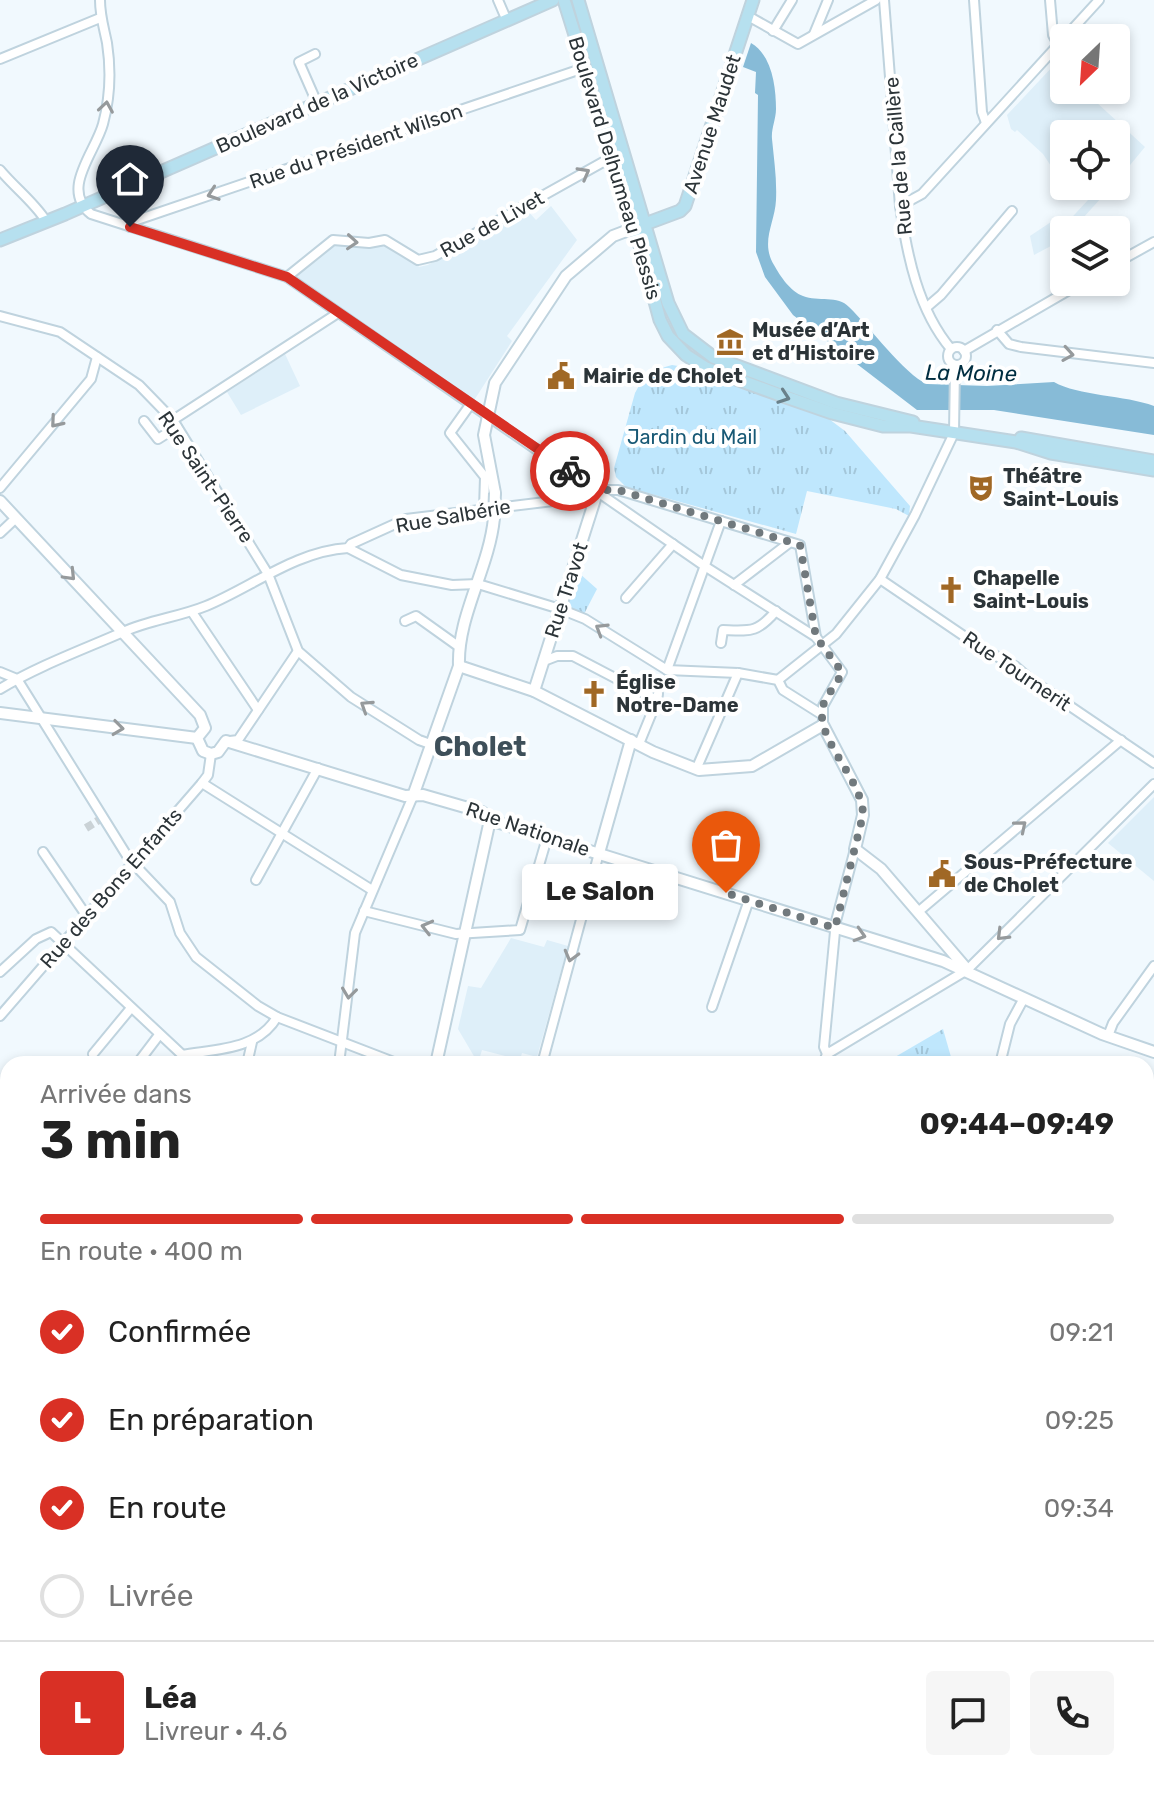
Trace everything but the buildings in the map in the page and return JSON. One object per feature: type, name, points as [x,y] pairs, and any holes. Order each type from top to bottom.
[{"type":"main road","name":"Boulevard de la Victoire","points":[[0,240],[553,0]]},
{"type":"main road","name":"Boulevard Delhumeau Plessis","points":[[564,0],[612,157],[668,303],[672,331],[713,357],[836,403],[917,423],[954,427]]},
{"type":"main road","name":"Boulevard Delhumeau Plessis","points":[[578,0],[640,225]]},
{"type":"main road","name":"Avenue Maudet","points":[[640,225],[680,211],[685,206],[753,0]]},
{"type":"main road","points":[[954,427],[1154,461]]},
{"type":"main road","points":[[954,427],[1051,453],[1154,470]]},
{"type":"street","points":[[100,0],[100,18],[107,42],[108,94],[103,124],[77,184],[82,206],[91,214],[287,277],[706,567],[776,611],[819,641],[842,672],[823,706],[822,720]]},
{"type":"street","points":[[498,0],[507,21]]},
{"type":"street","points":[[773,31],[792,0]]},
{"type":"street","points":[[814,35],[828,0]]},
{"type":"street","points":[[748,16],[798,44],[876,0]]},
{"type":"street","name":"Rue de la Caillère","points":[[884,0],[900,206],[908,253],[927,307],[951,349]]},
{"type":"street","points":[[974,0],[982,112],[986,123]]},
{"type":"street","points":[[1050,0],[1052,24]]},
{"type":"street","points":[[1077,24],[1099,0]]},
{"type":"street","points":[[0,59],[100,18]]},
{"type":"street","points":[[900,206],[922,194],[1050,53]]},
{"type":"street","points":[[315,54],[299,62],[317,103]]},
{"type":"street","name":"Rue du Président Wilson","points":[[130,227],[134,221],[584,68]]},
{"type":"street","name":"Rue de Livet","points":[[287,277],[333,240],[369,243],[385,240],[418,260],[435,256],[612,157]]},
{"type":"street","points":[[0,170],[38,208],[46,221]]},
{"type":"street","points":[[927,307],[941,295],[1012,211]]},
{"type":"street","points":[[372,890],[379,881],[433,745],[459,666],[458,646],[478,584],[494,518],[495,493],[484,435],[495,383],[566,276],[606,240],[640,225]]},
{"type":"street","points":[[1130,255],[1154,242]]},
{"type":"street","points":[[964,351],[1058,296]]},
{"type":"street","points":[[144,421],[158,439],[175,424],[338,313]]},
{"type":"street","name":"Rue Saint-Pierre","points":[[0,316],[57,330],[139,385],[175,424],[268,574],[298,651]]},
{"type":"street","points":[[997,330],[1009,344],[1021,347],[1154,363]]},
{"type":"street","points":[[955,365],[949,359],[951,349],[964,351]]},
{"type":"street","points":[[955,365],[963,362],[964,351]]},
{"type":"street","points":[[0,488],[91,379],[97,357]]},
{"type":"street","points":[[778,680],[819,641],[851,617],[880,579],[915,515],[954,427],[955,365]]},
{"type":"street","points":[[470,405],[450,433],[485,477],[484,509]]},
{"type":"street","points":[[598,490],[618,490],[800,545],[819,641]]},
{"type":"street","name":"Rue Salbérie","points":[[0,689],[124,631],[192,612],[230,597],[268,574],[305,558],[348,548],[406,519],[586,497],[598,490]]},
{"type":"street","name":"Rue Travot","points":[[534,691],[598,490]]},
{"type":"street","points":[[0,501],[200,715],[205,728],[197,738]]},
{"type":"street","points":[[0,533],[16,518]]},
{"type":"street","points":[[667,670],[721,521]]},
{"type":"street","points":[[734,585],[789,543]]},
{"type":"street","points":[[626,598],[673,544]]},
{"type":"street","points":[[348,548],[401,575],[452,585],[478,584],[560,609],[585,619],[667,670],[738,673],[778,680]]},
{"type":"street","name":"Rue Tournerit","points":[[880,579],[983,649],[1015,666],[1154,763]]},
{"type":"street","points":[[721,643],[723,630],[755,630],[776,611]]},
{"type":"street","points":[[192,612],[258,710]]},
{"type":"street","points":[[405,621],[416,616],[458,646]]},
{"type":"street","points":[[197,738],[203,751],[211,754],[218,752],[226,741],[238,740],[298,651],[351,697],[419,740],[433,745]]},
{"type":"street","points":[[544,661],[557,656],[573,656],[658,697],[635,742],[599,853],[544,1056]]},
{"type":"street","points":[[459,666],[534,691],[699,770],[752,766],[822,720]]},
{"type":"street","points":[[0,672],[17,679],[101,819],[133,863],[170,902],[180,933],[196,957],[258,1006],[277,1017],[376,1056]]},
{"type":"street","points":[[699,770],[698,765],[738,673]]},
{"type":"street","points":[[778,680],[783,690],[822,720],[862,800],[863,815],[835,928],[824,1047],[827,1054],[967,970],[1154,784]]},
{"type":"street","points":[[0,713],[197,738]]},
{"type":"street","points":[[918,912],[1121,740]]},
{"type":"street","name":"Rue Nationale","points":[[226,741],[413,796],[423,795],[482,812],[490,820],[967,970],[1108,1036],[1154,1052]]},
{"type":"street","name":"Rue des Bons Enfants","points":[[0,1016],[202,783],[208,775],[211,754]]},
{"type":"street","points":[[256,880],[318,768]]},
{"type":"street","points":[[202,783],[372,890],[375,896],[355,933],[340,1056]]},
{"type":"street","points":[[438,1056],[490,820]]},
{"type":"street","points":[[368,912],[456,934],[520,930],[547,838]]},
{"type":"street","points":[[855,849],[881,869],[967,970]]},
{"type":"street","points":[[45,854],[86,915]]},
{"type":"street","points":[[712,1007],[749,900]]},
{"type":"street","points":[[0,972],[36,939],[51,932],[182,1055],[252,1042],[264,1034],[277,1017]]},
{"type":"street","points":[[1108,1036],[1113,1023],[1154,966]]},
{"type":"street","points":[[1002,1056],[1010,1024],[1024,998]]},
{"type":"street","points":[[93,1054],[131,1008]]},
{"type":"street","points":[[143,1056],[159,1035]]},
{"type":"street","points":[[249,1056],[252,1042]]},
{"type":"shaded area","points":[[751,43],[764,55],[774,82],[776,109],[772,135],[776,200],[768,248],[774,265],[790,287],[803,296],[844,303],[898,361],[927,384],[987,386],[1054,382],[1076,390],[1154,406],[1154,435],[994,410],[917,410],[793,315],[765,277],[756,252],[758,95],[755,93],[756,72],[743,67]]},
{"type":"shaded area","points":[[1050,69],[1050,104],[1098,104],[1116,120],[1050,120],[1050,164],[1017,130],[1011,129],[1007,115]]},
{"type":"shaded area","points":[[1130,133],[1145,147],[1130,165]]},
{"type":"shaded area","points":[[1088,200],[1099,200],[1085,216],[1073,216]]},
{"type":"shaded area","points":[[551,206],[577,240],[507,336],[512,341],[473,402],[295,278],[328,244],[369,246],[384,243],[419,267],[428,265],[511,217],[518,222],[526,209],[536,220]]},
{"type":"shaded area","points":[[1050,223],[1050,246],[1034,255],[1030,236]]},
{"type":"shaded area","points":[[285,354],[300,386],[241,415],[227,392]]},
{"type":"shaded area","points":[[1154,797],[1154,881],[1108,843]]},
{"type":"shaded area","points":[[511,938],[544,947],[547,940],[568,946],[537,1056],[522,1053],[521,1056],[505,1056],[482,1050],[480,1056],[474,1056],[458,1029],[468,986],[481,988]]},
{"type":"green space","name":"Jardin du Mail","points":[[672,365],[697,369],[829,419],[845,431],[910,506],[909,516],[896,509],[807,491],[796,534],[626,487],[616,477],[614,468],[635,393],[650,374]]},
{"type":"green space","points":[[579,573],[597,589],[584,614],[567,608]]},
{"type":"green space","points":[[943,1029],[951,1056],[897,1056]]},
{"type":"tunnel","points":[[86,828],[99,820]]},
{"type":"way so far","points":[[570,471],[598,490],[618,490],[800,545],[816,637],[842,672],[823,706],[823,725],[862,800],[863,815],[835,928],[726,893]]},
{"type":"place","name":"Musée d’Art et d’Histoire","points":[[730,342]]},
{"type":"place","name":"Mairie de Cholet","points":[[561,376]]},
{"type":"place","name":"Théâtre Saint-Louis","points":[[981,488]]},
{"type":"place","name":"Chapelle Saint-Louis","points":[[951,590]]},
{"type":"place","name":"Église Notre-Dame","points":[[594,694]]},
{"type":"place","name":"Sous-Préfecture de Cholet","points":[[942,874]]},
{"type":"place","name":"Le Salon","points":[[726,893]]},
{"type":"district","name":"Cholet","points":[[480,746]]},
{"type":"route","points":[[130,227],[287,277],[570,471]]},
{"type":"water label","name":"La Moine","points":[[971,373]]}]
